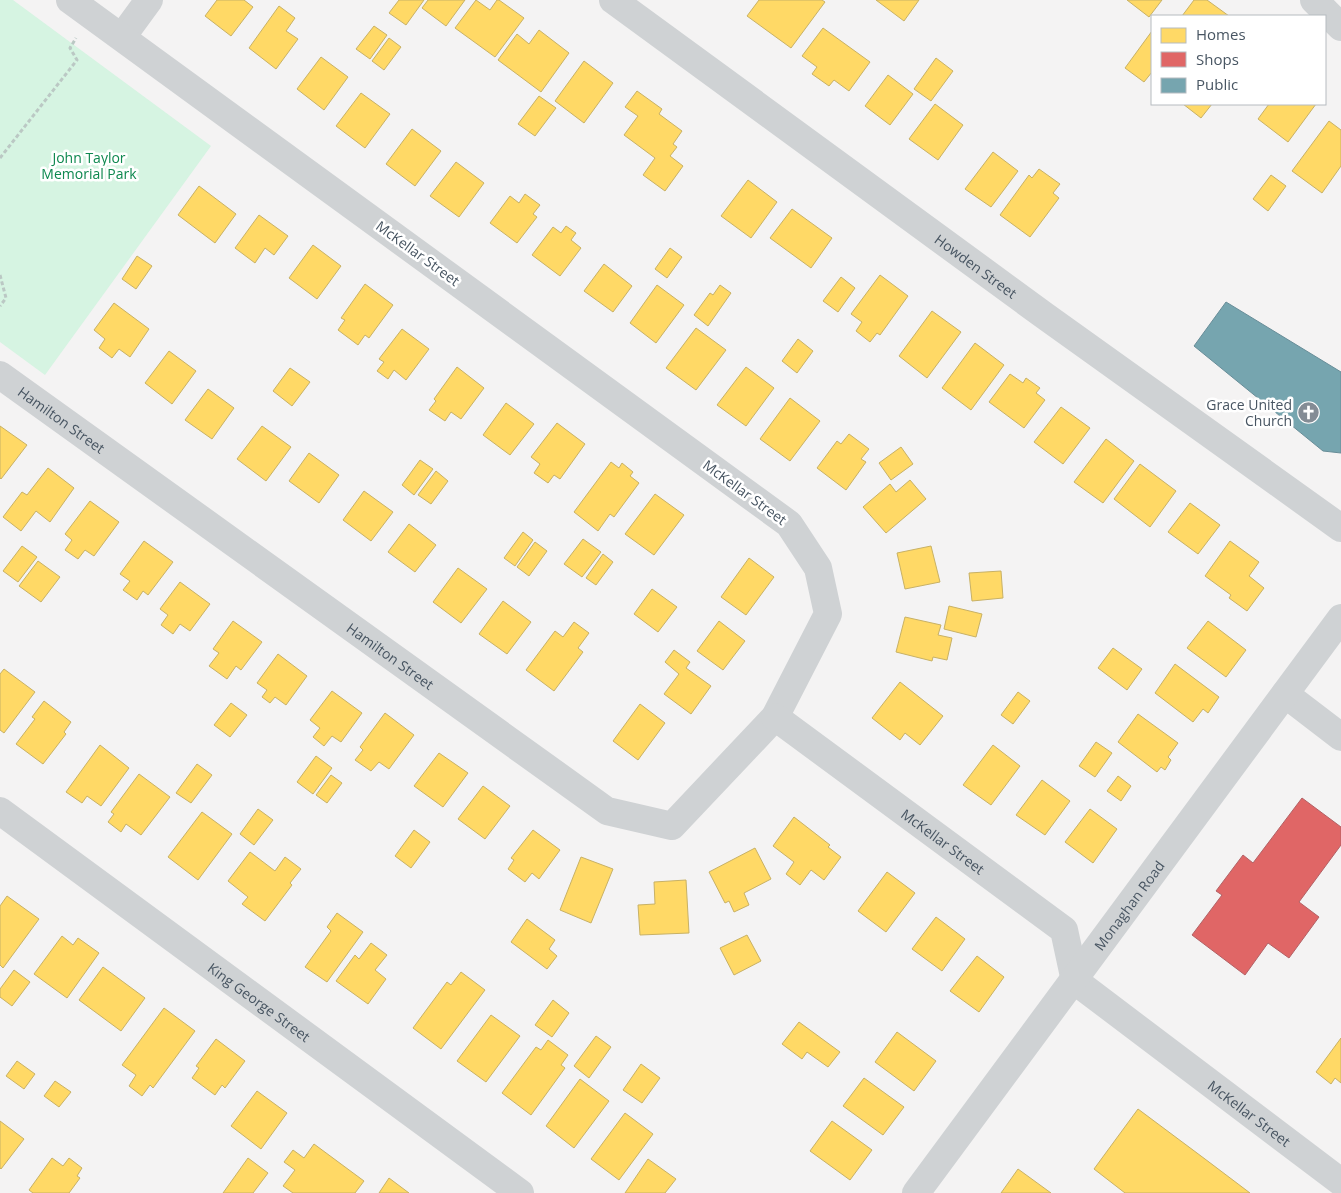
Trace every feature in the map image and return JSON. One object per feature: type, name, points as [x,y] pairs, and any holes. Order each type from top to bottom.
[{"type":"street","points":[[122,37],[149,0]]},
{"type":"street","name":"Howden Street","points":[[613,0],[1037,310],[1341,528]]},
{"type":"street","points":[[1314,0],[1341,28]]},
{"type":"street","name":"McKellar Street","points":[[81,8],[790,524],[818,568],[828,614],[774,717],[1064,930],[1075,981],[1341,1182]]},
{"type":"street","name":"Hamilton Street","points":[[0,375],[607,810],[672,826],[774,717]]},
{"type":"street","name":"Monaghan Road","points":[[916,1193],[1075,981],[1341,618]]},
{"type":"street","points":[[1285,694],[1341,737]]},
{"type":"street","name":"King George Street","points":[[0,811],[520,1193]]},
{"type":"path","points":[[0,158],[48,93],[77,60],[70,48],[81,8]]},
{"type":"path","points":[[0,275],[6,298],[0,306]]},
{"type":"green space","name":"John Taylor Memorial Park","points":[[0,0],[13,0],[211,146],[45,375],[0,342]]},
{"type":"building: Homes","points":[[217,0],[244,0],[253,7],[231,36],[205,16]]},
{"type":"building: Homes","points":[[399,0],[424,0],[406,25],[389,13]]},
{"type":"building: Homes","points":[[428,0],[465,0],[446,26],[422,8]]},
{"type":"building: Homes","points":[[476,0],[490,10],[499,0],[524,18],[495,57],[455,28]]},
{"type":"building: Homes","points":[[759,0],[822,0],[825,2],[791,48],[747,16]]},
{"type":"building: Homes","points":[[876,0],[919,0],[904,21]]},
{"type":"building: Homes","points":[[1127,0],[1162,0],[1149,17]]},
{"type":"building: Homes","points":[[1194,0],[1207,0],[1228,15],[1183,15]]},
{"type":"building: Homes","points":[[279,6],[295,18],[286,31],[298,39],[276,69],[249,48]]},
{"type":"building: Homes","points":[[374,26],[387,35],[370,59],[356,49]]},
{"type":"building: Homes","points":[[823,28],[870,62],[849,91],[834,80],[829,86],[812,74],[817,67],[802,56]]},
{"type":"building: Homes","points":[[539,30],[569,53],[541,92],[498,60],[517,34],[529,44]]},
{"type":"building: Homes","points":[[1151,32],[1151,73],[1144,82],[1125,68]]},
{"type":"building: Homes","points":[[389,38],[401,47],[384,70],[372,61]]},
{"type":"building: Homes","points":[[321,57],[348,77],[324,110],[297,89]]},
{"type":"building: Homes","points":[[936,58],[953,71],[931,101],[914,89]]},
{"type":"building: Homes","points":[[584,61],[613,83],[584,123],[555,101]]},
{"type":"building: Homes","points":[[888,75],[913,94],[890,125],[865,106]]},
{"type":"building: Homes","points":[[637,91],[662,109],[659,114],[682,131],[673,144],[677,147],[670,156],[683,166],[665,191],[643,175],[655,158],[624,135],[638,116],[625,107]]},
{"type":"building: Homes","points":[[361,93],[390,114],[365,148],[336,126]]},
{"type":"building: Homes","points":[[539,96],[556,108],[535,136],[518,124]]},
{"type":"building: Homes","points":[[935,104],[963,125],[938,160],[909,139]]},
{"type":"building: Homes","points":[[1184,105],[1211,105],[1201,118]]},
{"type":"building: Homes","points":[[1268,105],[1315,105],[1288,142],[1258,119]]},
{"type":"building: Homes","points":[[1329,121],[1341,130],[1341,166],[1322,193],[1292,171]]},
{"type":"building: Homes","points":[[412,129],[441,151],[415,186],[386,164]]},
{"type":"building: Homes","points":[[993,152],[1018,171],[991,207],[965,189]]},
{"type":"building: Homes","points":[[456,162],[484,183],[459,217],[430,196]]},
{"type":"building: Homes","points":[[1039,169],[1060,184],[1053,193],[1059,198],[1030,237],[1000,215],[1029,175],[1032,178]]},
{"type":"building: Homes","points":[[1271,175],[1286,186],[1268,211],[1253,199]]},
{"type":"building: Homes","points":[[748,180],[777,202],[751,238],[721,216]]},
{"type":"building: Homes","points":[[199,186],[236,214],[215,243],[178,215]]},
{"type":"building: Homes","points":[[525,194],[540,205],[533,214],[537,217],[517,243],[490,223],[510,196],[519,203]]},
{"type":"building: Homes","points":[[792,209],[832,238],[811,268],[770,238]]},
{"type":"building: Homes","points":[[259,215],[288,236],[274,255],[265,248],[255,263],[235,248]]},
{"type":"building: Homes","points":[[566,226],[576,233],[571,240],[581,248],[560,276],[532,255],[553,227],[561,233]]},
{"type":"building: Homes","points":[[313,245],[341,266],[317,299],[289,278]]},
{"type":"building: Homes","points":[[670,248],[682,257],[667,278],[655,269]]},
{"type":"building: Homes","points":[[137,256],[152,266],[136,289],[122,279]]},
{"type":"building: Homes","points":[[604,264],[632,286],[613,312],[584,291]]},
{"type":"building: Homes","points":[[880,275],[908,296],[880,335],[877,333],[870,342],[856,331],[862,322],[851,314]]},
{"type":"building: Homes","points":[[841,277],[855,288],[838,312],[823,301]]},
{"type":"building: Homes","points":[[365,284],[393,305],[369,338],[365,335],[358,345],[338,330],[345,320],[341,318]]},
{"type":"building: Homes","points":[[657,285],[684,305],[656,343],[630,323]]},
{"type":"building: Homes","points":[[720,285],[731,293],[708,326],[694,315],[710,293],[713,295]]},
{"type":"building: Homes","points":[[114,303],[149,329],[130,357],[119,349],[112,358],[99,348],[105,339],[94,330]]},
{"type":"building: Homes","points":[[932,311],[961,332],[927,378],[899,356]]},
{"type":"building: Homes","points":[[696,328],[726,350],[696,390],[666,368]]},
{"type":"building: Homes","points":[[402,329],[429,349],[406,380],[394,370],[388,379],[377,371],[384,362],[379,359]]},
{"type":"building: Homes","points":[[798,339],[813,351],[797,373],[782,361]]},
{"type":"building: Homes","points":[[975,343],[1004,365],[971,410],[942,388]]},
{"type":"building: Homes","points":[[169,351],[196,371],[172,404],[145,383]]},
{"type":"building: Homes","points":[[457,367],[484,388],[461,419],[451,412],[445,421],[429,410],[436,401],[434,399]]},
{"type":"building: Homes","points":[[746,367],[774,388],[746,426],[717,405]]},
{"type":"building: Homes","points":[[290,368],[310,382],[292,406],[273,391]]},
{"type":"building: Homes","points":[[1010,374],[1023,383],[1026,378],[1040,388],[1036,393],[1045,400],[1024,428],[989,402]]},
{"type":"building: Homes","points":[[208,389],[234,408],[212,439],[185,420]]},
{"type":"building: Homes","points":[[790,398],[820,421],[790,461],[760,439]]},
{"type":"building: Homes","points":[[506,403],[534,424],[510,455],[483,435]]},
{"type":"building: Homes","points":[[1061,407],[1090,428],[1063,464],[1034,442]]},
{"type":"building: Homes","points":[[557,423],[585,444],[560,479],[554,475],[548,483],[534,473],[540,464],[531,457]]},
{"type":"building: Homes","points":[[0,426],[27,445],[1,479],[0,478]]},
{"type":"building: Homes","points":[[262,426],[291,447],[266,481],[237,459]]},
{"type":"building: Homes","points":[[849,434],[869,449],[861,459],[866,462],[846,490],[817,468],[837,441],[841,444]]},
{"type":"building: Homes","points":[[1106,439],[1134,461],[1103,503],[1074,482]]},
{"type":"building: Homes","points":[[901,447],[913,464],[891,480],[879,463]]},
{"type":"building: Homes","points":[[309,453],[339,475],[319,503],[289,481]]},
{"type":"building: Homes","points":[[420,460],[433,469],[414,495],[402,485]]},
{"type":"building: Homes","points":[[611,462],[619,468],[622,463],[633,472],[630,476],[639,483],[614,517],[610,514],[598,531],[574,512]]},
{"type":"building: Homes","points":[[1140,464],[1176,491],[1150,527],[1114,499]]},
{"type":"building: Homes","points":[[48,468],[74,488],[50,522],[36,511],[21,531],[3,517],[22,492],[27,495]]},
{"type":"building: Homes","points":[[436,471],[448,481],[431,504],[418,495]]},
{"type":"building: Homes","points":[[910,480],[926,499],[886,533],[863,507],[890,484],[896,492]]},
{"type":"building: Homes","points":[[364,491],[393,512],[371,541],[343,520]]},
{"type":"building: Homes","points":[[655,494],[684,515],[654,555],[625,534]]},
{"type":"building: Homes","points":[[90,501],[119,522],[94,556],[85,550],[78,559],[65,550],[72,540],[65,534]]},
{"type":"building: Homes","points":[[1190,503],[1220,525],[1198,554],[1168,532]]},
{"type":"building: Homes","points":[[409,524],[436,545],[415,572],[388,552]]},
{"type":"building: Homes","points":[[523,532],[533,540],[515,566],[504,558]]},
{"type":"building: Homes","points":[[583,539],[601,552],[582,577],[564,564]]},
{"type":"building: Homes","points":[[144,541],[173,562],[148,595],[143,591],[137,600],[123,590],[130,581],[120,574]]},
{"type":"building: Homes","points":[[1230,541],[1259,562],[1249,576],[1264,588],[1247,611],[1229,598],[1231,595],[1205,576]]},
{"type":"building: Homes","points":[[535,542],[547,551],[529,576],[517,567]]},
{"type":"building: Homes","points":[[22,546],[37,557],[18,582],[3,571]]},
{"type":"building: Homes","points":[[931,546],[940,582],[905,589],[897,553]]},
{"type":"building: Homes","points":[[603,554],[613,562],[596,585],[586,578]]},
{"type":"building: Homes","points":[[749,558],[774,577],[746,615],[721,597]]},
{"type":"building: Homes","points":[[38,561],[60,577],[41,602],[19,586]]},
{"type":"building: Homes","points":[[458,568],[487,589],[461,623],[433,602]]},
{"type":"building: Homes","points":[[1001,571],[1003,598],[972,601],[969,573]]},
{"type":"building: Homes","points":[[180,582],[210,604],[190,631],[180,624],[173,634],[161,625],[168,615],[160,609]]},
{"type":"building: Homes","points":[[652,589],[677,607],[658,632],[634,614]]},
{"type":"building: Homes","points":[[503,601],[531,622],[507,654],[479,634]]},
{"type":"building: Homes","points":[[949,606],[982,614],[976,637],[944,629]]},
{"type":"building: Homes","points":[[905,617],[941,625],[938,635],[952,638],[947,660],[933,657],[932,661],[896,652]]},
{"type":"building: Homes","points":[[233,621],[262,642],[241,670],[236,666],[227,679],[209,666],[219,653],[213,649]]},
{"type":"building: Homes","points":[[719,621],[745,641],[723,670],[697,651]]},
{"type":"building: Homes","points":[[1208,621],[1246,650],[1226,677],[1187,648]]},
{"type":"building: Homes","points":[[574,622],[589,633],[578,648],[583,652],[554,691],[526,670],[555,631],[563,637]]},
{"type":"building: Homes","points":[[1113,648],[1142,669],[1127,690],[1098,668]]},
{"type":"building: Homes","points":[[674,650],[690,662],[686,668],[711,686],[691,714],[664,694],[679,674],[665,662]]},
{"type":"building: Homes","points":[[278,654],[307,676],[286,705],[275,697],[270,703],[262,697],[267,690],[257,683]]},
{"type":"building: Homes","points":[[1175,664],[1219,697],[1208,713],[1203,709],[1193,722],[1155,693]]},
{"type":"building: Homes","points":[[4,669],[35,692],[4,733],[0,730],[0,674]]},
{"type":"building: Homes","points":[[900,682],[943,716],[920,745],[905,733],[900,740],[872,718]]},
{"type":"building: Homes","points":[[332,691],[362,713],[341,742],[332,736],[324,746],[313,737],[320,728],[310,720]]},
{"type":"building: Homes","points":[[1018,692],[1030,701],[1013,724],[1001,715]]},
{"type":"building: Homes","points":[[44,701],[71,722],[64,732],[66,734],[43,764],[16,744],[35,719],[32,717]]},
{"type":"building: Homes","points":[[231,703],[247,715],[230,737],[214,725]]},
{"type":"building: Homes","points":[[640,704],[665,723],[638,760],[613,741]]},
{"type":"building: Homes","points":[[385,713],[414,735],[389,769],[379,762],[371,771],[355,760],[363,750],[360,747]]},
{"type":"building: Homes","points":[[1138,714],[1178,743],[1168,757],[1171,760],[1165,770],[1161,767],[1157,772],[1118,742]]},
{"type":"building: Homes","points":[[1096,742],[1112,753],[1095,777],[1079,766]]},
{"type":"building: Homes","points":[[100,745],[129,768],[101,806],[87,796],[82,803],[66,792]]},
{"type":"building: Homes","points":[[993,745],[1020,766],[991,805],[963,785]]},
{"type":"building: Homes","points":[[439,753],[468,773],[443,807],[414,786]]},
{"type":"building: Homes","points":[[316,756],[332,768],[313,794],[297,782]]},
{"type":"building: Homes","points":[[197,764],[212,775],[191,803],[176,793]]},
{"type":"building: Homes","points":[[139,774],[170,797],[141,835],[126,824],[121,832],[108,822],[114,814],[111,812]]},
{"type":"building: Homes","points":[[331,775],[342,783],[327,803],[316,795]]},
{"type":"building: Homes","points":[[1118,776],[1131,786],[1121,801],[1107,791]]},
{"type":"building: Homes","points":[[1042,780],[1070,801],[1045,835],[1016,815]]},
{"type":"building: Homes","points":[[483,786],[510,806],[485,839],[458,819]]},
{"type":"building: Homes","points":[[258,809],[273,820],[254,845],[240,834]]},
{"type":"building: Homes","points":[[1090,809],[1117,829],[1093,863],[1065,842]]},
{"type":"building: Homes","points":[[202,812],[232,834],[198,880],[168,857]]},
{"type":"building: Homes","points":[[794,817],[830,845],[828,847],[841,857],[824,880],[811,870],[800,885],[786,874],[794,862],[773,846]]},
{"type":"building: Homes","points":[[414,830],[430,842],[411,868],[395,856]]},
{"type":"building: Homes","points":[[533,830],[560,850],[539,879],[532,873],[525,882],[508,869],[514,860],[511,858]]},
{"type":"building: Homes","points":[[755,848],[771,879],[744,893],[749,905],[734,912],[729,901],[725,903],[709,872]]},
{"type":"building: Homes","points":[[250,852],[275,871],[285,857],[301,869],[290,883],[292,885],[265,921],[242,904],[248,897],[228,881]]},
{"type":"building: Homes","points":[[581,857],[613,869],[591,923],[560,910]]},
{"type":"building: Homes","points":[[887,872],[915,893],[886,932],[858,911]]},
{"type":"building: Homes","points":[[686,880],[689,933],[640,935],[638,905],[655,904],[654,882]]},
{"type":"building: Homes","points":[[7,896],[39,919],[3,968],[0,965],[0,906]]},
{"type":"building: Homes","points":[[337,913],[363,932],[327,982],[305,967],[331,931],[327,927]]},
{"type":"building: Homes","points":[[936,917],[965,939],[942,971],[912,949]]},
{"type":"building: Homes","points":[[527,919],[555,940],[549,949],[557,956],[547,969],[511,942]]},
{"type":"building: Homes","points":[[747,935],[761,961],[734,975],[720,948]]},
{"type":"building: Homes","points":[[62,936],[73,945],[78,938],[99,953],[67,998],[34,974]]},
{"type":"building: Homes","points":[[371,943],[387,955],[375,970],[386,979],[368,1004],[336,981],[355,955],[359,959]]},
{"type":"building: Homes","points":[[977,956],[1004,977],[979,1012],[950,991]]},
{"type":"building: Homes","points":[[103,967],[145,998],[121,1031],[79,1000]]},
{"type":"building: Homes","points":[[14,970],[30,982],[12,1006],[0,997],[0,989]]},
{"type":"building: Homes","points":[[461,972],[485,990],[441,1049],[413,1028],[447,982],[451,985]]},
{"type":"building: Homes","points":[[553,1000],[569,1013],[552,1037],[535,1025]]},
{"type":"building: Homes","points":[[164,1008],[195,1031],[153,1088],[150,1085],[142,1096],[129,1086],[136,1075],[122,1065]]},
{"type":"building: Homes","points":[[491,1015],[520,1036],[486,1082],[457,1061]]},
{"type":"building: Homes","points":[[799,1022],[840,1052],[828,1067],[807,1052],[802,1059],[782,1044]]},
{"type":"building: Homes","points":[[897,1032],[936,1061],[914,1091],[875,1062]]},
{"type":"building: Homes","points":[[596,1036],[611,1047],[589,1078],[574,1066]]},
{"type":"building: Homes","points":[[1341,1038],[1341,1083],[1335,1078],[1331,1084],[1316,1072]]},
{"type":"building: Homes","points":[[216,1039],[245,1061],[225,1088],[222,1085],[215,1095],[192,1078],[199,1068],[196,1066]]},
{"type":"building: Homes","points":[[548,1040],[568,1055],[561,1065],[565,1068],[531,1115],[502,1093],[536,1047],[541,1050]]},
{"type":"building: Homes","points":[[17,1061],[35,1074],[24,1089],[6,1076]]},
{"type":"building: Homes","points":[[641,1064],[660,1078],[642,1103],[623,1090]]},
{"type":"building: Homes","points":[[864,1078],[904,1107],[883,1135],[843,1106]]},
{"type":"building: Homes","points":[[580,1079],[609,1101],[574,1148],[546,1126]]},
{"type":"building: Homes","points":[[55,1081],[71,1092],[59,1107],[44,1096]]},
{"type":"building: Homes","points":[[257,1091],[287,1113],[261,1149],[231,1126]]},
{"type":"building: Homes","points":[[1138,1109],[1250,1193],[1125,1193],[1094,1169]]},
{"type":"building: Homes","points":[[625,1113],[653,1134],[619,1180],[591,1159]]},
{"type":"building: Homes","points":[[0,1121],[24,1139],[1,1169],[0,1168]]},
{"type":"building: Homes","points":[[832,1121],[872,1150],[850,1180],[810,1151]]},
{"type":"building: Homes","points":[[314,1144],[364,1181],[355,1193],[293,1193],[283,1186],[295,1170],[284,1162],[293,1150],[304,1158]]},
{"type":"building: Homes","points":[[52,1158],[63,1166],[69,1158],[82,1168],[77,1176],[80,1178],[69,1193],[33,1193],[29,1190]]},
{"type":"building: Homes","points":[[248,1158],[268,1173],[253,1193],[223,1193]]},
{"type":"building: Homes","points":[[648,1159],[676,1179],[665,1193],[625,1193]]},
{"type":"building: Homes","points":[[1018,1169],[1051,1193],[1001,1193]]},
{"type":"building: Homes","points":[[389,1178],[409,1193],[379,1193]]},
{"type":"building: Shops","points":[[1302,798],[1341,827],[1341,845],[1299,902],[1319,917],[1289,958],[1268,943],[1245,975],[1192,935],[1222,895],[1216,891],[1243,855],[1253,863]]},
{"type":"building: Public","name":"Grace United Church","points":[[1226,302],[1341,372],[1341,453],[1323,451],[1194,346]]},
{"type":"place","name":"Grace United Church","points":[[1308,412]]}]
